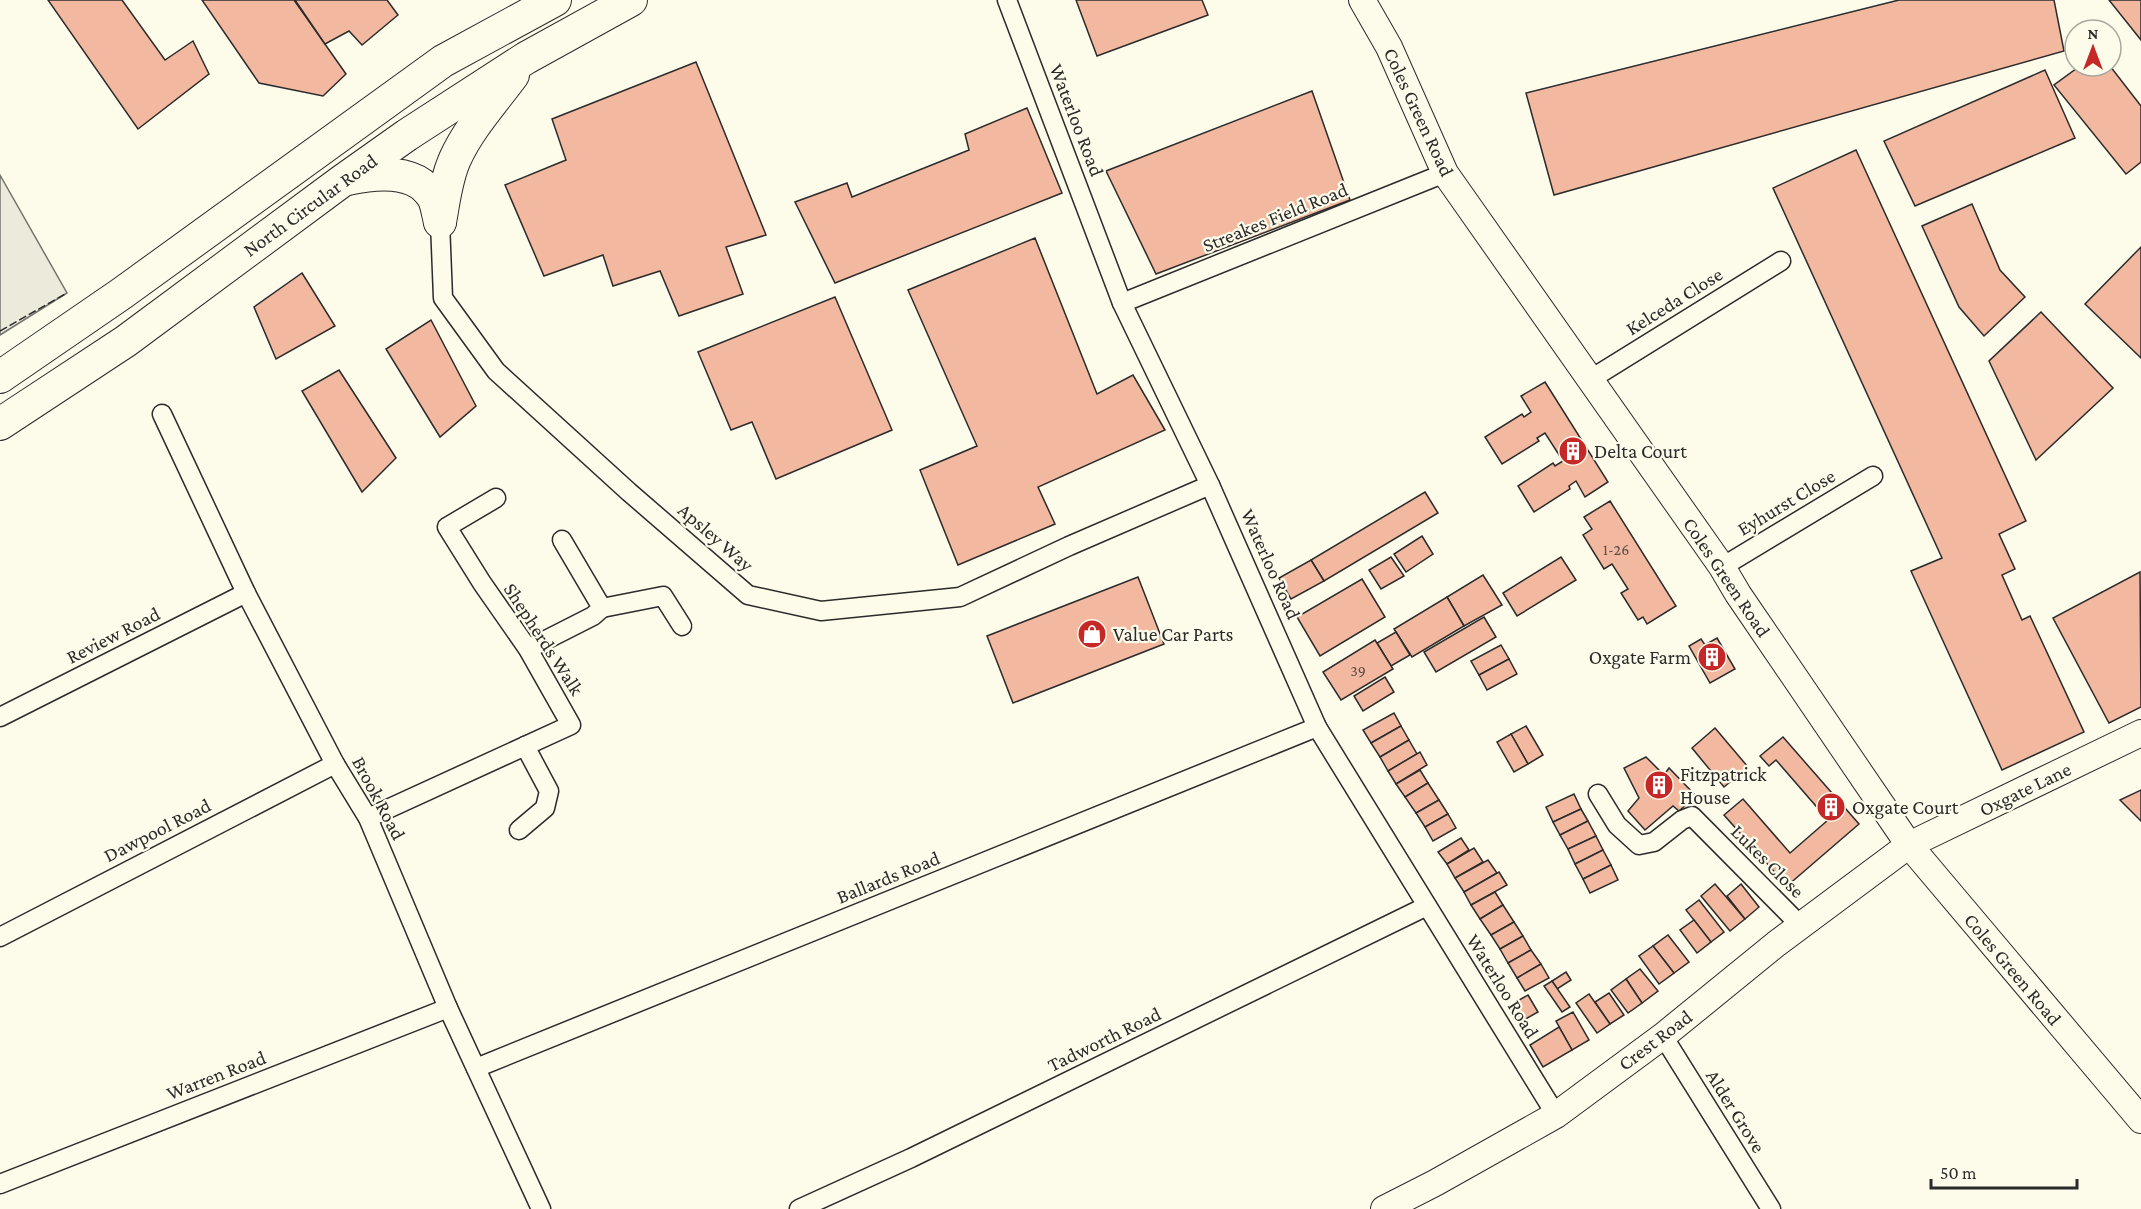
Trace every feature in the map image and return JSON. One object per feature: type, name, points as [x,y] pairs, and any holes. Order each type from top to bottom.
[{"type":"highway","name":"North Circular Road","points":[[0,377],[121,294],[443,61],[555,0]]},
{"type":"highway","name":"North Circular Road","points":[[0,424],[126,341],[407,135],[526,58],[631,0]]},
{"type":"highway","points":[[440,222],[446,185],[455,159],[471,130],[526,58]]},
{"type":"highway","points":[[342,181],[385,173],[412,180],[424,187],[434,199],[440,222]]},
{"type":"street","name":"Waterloo Road","points":[[1007,0],[1122,303],[1210,485],[1317,727],[1556,1115]]},
{"type":"street","name":"Coles Green Road","points":[[1362,0],[1389,48],[1445,173],[1722,567],[1909,845],[2141,1120]]},
{"type":"street","name":"Streakes Field Road","points":[[1122,303],[1445,173]]},
{"type":"street","name":"Apsley Way","points":[[440,222],[442,297],[496,371],[629,492],[748,595],[821,611],[960,597],[1069,546],[1210,485]]},
{"type":"street","name":"Kelceda Close","points":[[1591,379],[1781,261]]},
{"type":"street","name":"Brook Road","points":[[162,414],[246,593],[335,764],[368,818],[448,1008],[541,1209]]},
{"type":"street","name":"Eyhurst Close","points":[[1722,567],[1874,476]]},
{"type":"street","name":"Shepherds Walk","points":[[368,818],[572,725],[528,649],[482,583],[447,527],[496,498]]},
{"type":"street","points":[[562,540],[602,608]]},
{"type":"street","name":"Review Road","points":[[0,717],[246,593]]},
{"type":"street","points":[[528,649],[592,616],[602,608],[663,596],[682,626]]},
{"type":"street","name":"Ballards Road","points":[[476,1068],[1317,727]]},
{"type":"street","name":"Oxgate Lane","points":[[1909,845],[2141,733]]},
{"type":"street","points":[[519,830],[545,808],[549,791],[525,746]]},
{"type":"street","name":"Dawpool Road","points":[[0,937],[335,764]]},
{"type":"street","name":"Lukes Close","points":[[1598,794],[1617,825],[1639,845],[1654,842],[1682,820],[1692,816],[1801,926]]},
{"type":"street","name":"Crest Road","points":[[1384,1209],[1436,1183],[1556,1115],[1663,1036],[1801,926],[1909,845]]},
{"type":"street","name":"Tadworth Road","points":[[799,1209],[911,1158],[1427,906]]},
{"type":"street","name":"Warren Road","points":[[0,1184],[448,1008]]},
{"type":"street","name":"Alder Grove","points":[[1663,1036],[1770,1209]]},
{"type":"shaded area","points":[[0,175],[67,293],[0,335]]},
{"type":"building","points":[[48,0],[122,0],[165,60],[193,41],[209,74],[138,129]]},
{"type":"building","points":[[202,0],[294,0],[346,74],[323,96],[259,83]]},
{"type":"building","points":[[295,0],[387,0],[398,15],[362,45],[349,31],[325,44]]},
{"type":"building","points":[[1076,0],[1202,0],[1208,15],[1097,56]]},
{"type":"building","points":[[1899,0],[2054,0],[2063,46],[2063,51],[1554,195],[1526,93]]},
{"type":"building","points":[[2109,0],[2141,0],[2141,40]]},
{"type":"building","points":[[696,62],[766,235],[726,247],[743,294],[679,316],[660,271],[613,286],[603,255],[544,276],[505,185],[566,160],[552,119]]},
{"type":"building","points":[[2045,70],[2075,138],[1915,206],[1884,141]]},
{"type":"building","points":[[2064,78],[2119,78],[2141,106],[2141,162],[2126,174],[2054,85]]},
{"type":"building","points":[[1312,91],[1350,200],[1156,274],[1106,171]]},
{"type":"building","points":[[1027,108],[1062,193],[835,283],[795,202],[847,183],[852,197],[969,150],[965,134]]},
{"type":"building","points":[[1856,150],[2026,521],[1999,534],[2015,569],[2002,575],[2022,620],[2030,616],[2084,732],[2002,770],[1911,571],[1942,558],[1773,188]]},
{"type":"building","points":[[1972,204],[2000,270],[2025,297],[1984,336],[1959,307],[1922,226]]},
{"type":"building","points":[[1035,238],[1097,394],[1133,375],[1165,430],[1038,487],[1055,524],[958,565],[920,470],[977,446],[908,290]]},
{"type":"building","points":[[2141,247],[2141,358],[2085,304]]},
{"type":"building","points":[[302,273],[335,326],[276,359],[254,307]]},
{"type":"building","points":[[835,297],[892,430],[776,479],[752,422],[731,430],[698,352]]},
{"type":"building","points":[[2041,312],[2113,388],[2036,460],[1989,361]]},
{"type":"building","points":[[431,320],[476,406],[440,437],[386,349]]},
{"type":"building","points":[[339,370],[396,458],[362,492],[302,391]]},
{"type":"building","name":"Delta Court","points":[[1545,382],[1608,482],[1585,497],[1576,481],[1569,486],[1570,489],[1534,512],[1518,486],[1553,463],[1555,466],[1563,461],[1545,433],[1537,438],[1539,441],[1502,464],[1485,437],[1522,414],[1524,417],[1531,412],[1521,396]]},
{"type":"building","points":[[1425,492],[1438,513],[1324,581],[1311,560]]},
{"type":"building","points":[[1610,501],[1676,606],[1647,624],[1643,617],[1638,620],[1621,593],[1628,589],[1612,564],[1604,569],[1583,535],[1592,529],[1584,517]]},
{"type":"building","points":[[1422,536],[1433,554],[1406,572],[1394,554]]},
{"type":"building","points":[[1391,557],[1404,576],[1381,589],[1369,570]]},
{"type":"building","points":[[1561,557],[1576,580],[1517,616],[1503,593]]},
{"type":"building","points":[[1311,560],[1324,581],[1291,599],[1279,578]]},
{"type":"building","points":[[2140,572],[2141,707],[2109,723],[2053,618]]},
{"type":"building","points":[[1483,575],[1502,605],[1464,626],[1447,597]]},
{"type":"building","points":[[1138,577],[1164,644],[1013,703],[987,636]]},
{"type":"building","points":[[1362,579],[1385,617],[1320,656],[1297,617]]},
{"type":"building","points":[[1447,597],[1464,626],[1412,657],[1394,629]]},
{"type":"building","points":[[1484,617],[1496,637],[1436,672],[1424,652]]},
{"type":"building","points":[[1396,632],[1410,655],[1391,666],[1377,643]]},
{"type":"building","name":"Oxgate Farm","points":[[1717,638],[1735,669],[1710,683],[1689,646],[1701,639],[1705,645]]},
{"type":"building","points":[[1375,640],[1393,669],[1341,700],[1323,672]]},
{"type":"building","points":[[1501,645],[1509,659],[1479,675],[1471,661]]},
{"type":"building","points":[[1509,659],[1517,674],[1487,690],[1479,675]]},
{"type":"building","points":[[1385,677],[1394,692],[1363,711],[1354,696]]},
{"type":"building","points":[[1394,713],[1401,726],[1371,743],[1363,730]]},
{"type":"building","points":[[1401,726],[1409,740],[1380,757],[1371,743]]},
{"type":"building","points":[[1526,726],[1543,755],[1528,764],[1511,734]]},
{"type":"building","points":[[1715,728],[1748,767],[1724,787],[1692,748]]},
{"type":"building","points":[[1511,734],[1528,764],[1514,772],[1497,742]]},
{"type":"building","name":"Oxgate Court","points":[[1783,737],[1859,824],[1787,886],[1724,815],[1743,799],[1790,853],[1828,820],[1776,760],[1769,766],[1760,756]]},
{"type":"building","points":[[1409,740],[1417,754],[1388,771],[1380,757]]},
{"type":"building","points":[[1420,752],[1427,765],[1396,784],[1388,771]]},
{"type":"building","name":"Fitzpatrick House","points":[[1646,757],[1664,775],[1669,768],[1696,796],[1679,811],[1673,806],[1645,830],[1628,811],[1639,798],[1624,768]]},
{"type":"building","points":[[1420,770],[1428,783],[1405,797],[1396,784]]},
{"type":"building","points":[[1428,783],[1439,800],[1416,813],[1405,797]]},
{"type":"building","points":[[2141,790],[2141,821],[2120,800]]},
{"type":"building","points":[[1574,794],[1581,809],[1553,822],[1546,807]]},
{"type":"building","points":[[1439,800],[1448,814],[1425,827],[1416,813]]},
{"type":"building","points":[[1581,809],[1588,821],[1560,835],[1553,822]]},
{"type":"building","points":[[1448,814],[1456,828],[1433,841],[1425,827]]},
{"type":"building","points":[[1588,821],[1596,836],[1568,849],[1560,835]]},
{"type":"building","points":[[1596,836],[1603,850],[1575,864],[1568,849]]},
{"type":"building","points":[[1461,838],[1469,850],[1447,864],[1438,852]]},
{"type":"building","points":[[1474,848],[1483,862],[1455,878],[1447,864]]},
{"type":"building","points":[[1603,850],[1611,865],[1583,879],[1575,864]]},
{"type":"building","points":[[1488,860],[1497,873],[1464,892],[1455,878]]},
{"type":"building","points":[[1611,865],[1618,880],[1590,893],[1583,879]]},
{"type":"building","points":[[1499,872],[1507,885],[1471,905],[1464,892]]},
{"type":"building","points":[[1715,884],[1745,919],[1730,931],[1701,896]]},
{"type":"building","points":[[1741,884],[1759,907],[1745,919],[1727,896]]},
{"type":"building","points":[[1495,892],[1503,905],[1480,919],[1471,905]]},
{"type":"building","points":[[1699,900],[1724,932],[1711,942],[1686,910]]},
{"type":"building","points":[[1503,905],[1514,922],[1491,935],[1480,919]]},
{"type":"building","points":[[1694,920],[1711,942],[1697,953],[1680,930]]},
{"type":"building","points":[[1514,922],[1523,936],[1500,949],[1491,935]]},
{"type":"building","points":[[1668,935],[1689,962],[1674,973],[1653,946]]},
{"type":"building","points":[[1523,936],[1531,950],[1508,963],[1500,949]]},
{"type":"building","points":[[1653,946],[1674,973],[1659,984],[1639,956]]},
{"type":"building","points":[[1531,950],[1541,964],[1517,978],[1508,963]]},
{"type":"building","points":[[1541,964],[1549,978],[1525,991],[1517,978]]},
{"type":"building","points":[[1640,969],[1658,991],[1642,1003],[1626,979]]},
{"type":"building","points":[[1566,972],[1571,980],[1557,989],[1552,981]]},
{"type":"building","points":[[1626,979],[1642,1003],[1628,1013],[1611,990]]},
{"type":"building","points":[[1552,981],[1570,1007],[1562,1012],[1544,986]]},
{"type":"building","points":[[1609,993],[1624,1015],[1610,1024],[1595,1002]]},
{"type":"building","points":[[1589,994],[1610,1024],[1597,1033],[1576,1003]]},
{"type":"building","points":[[1528,995],[1538,1012],[1522,1021],[1512,1004]]},
{"type":"building","points":[[1573,1012],[1589,1040],[1572,1050],[1556,1021]]},
{"type":"building","points":[[1559,1027],[1572,1050],[1543,1067],[1530,1045]]},
{"type":"fence","points":[[0,331],[67,293]]},
{"type":"place","name":"Delta Court","points":[[1573,451]]},
{"type":"place","name":"Value Car Parts","points":[[1092,634]]},
{"type":"place","name":"Oxgate Farm","points":[[1712,657]]},
{"type":"place","name":"Fitzpatrick House","points":[[1659,785]]},
{"type":"place","name":"Oxgate Court","points":[[1831,807]]}]
